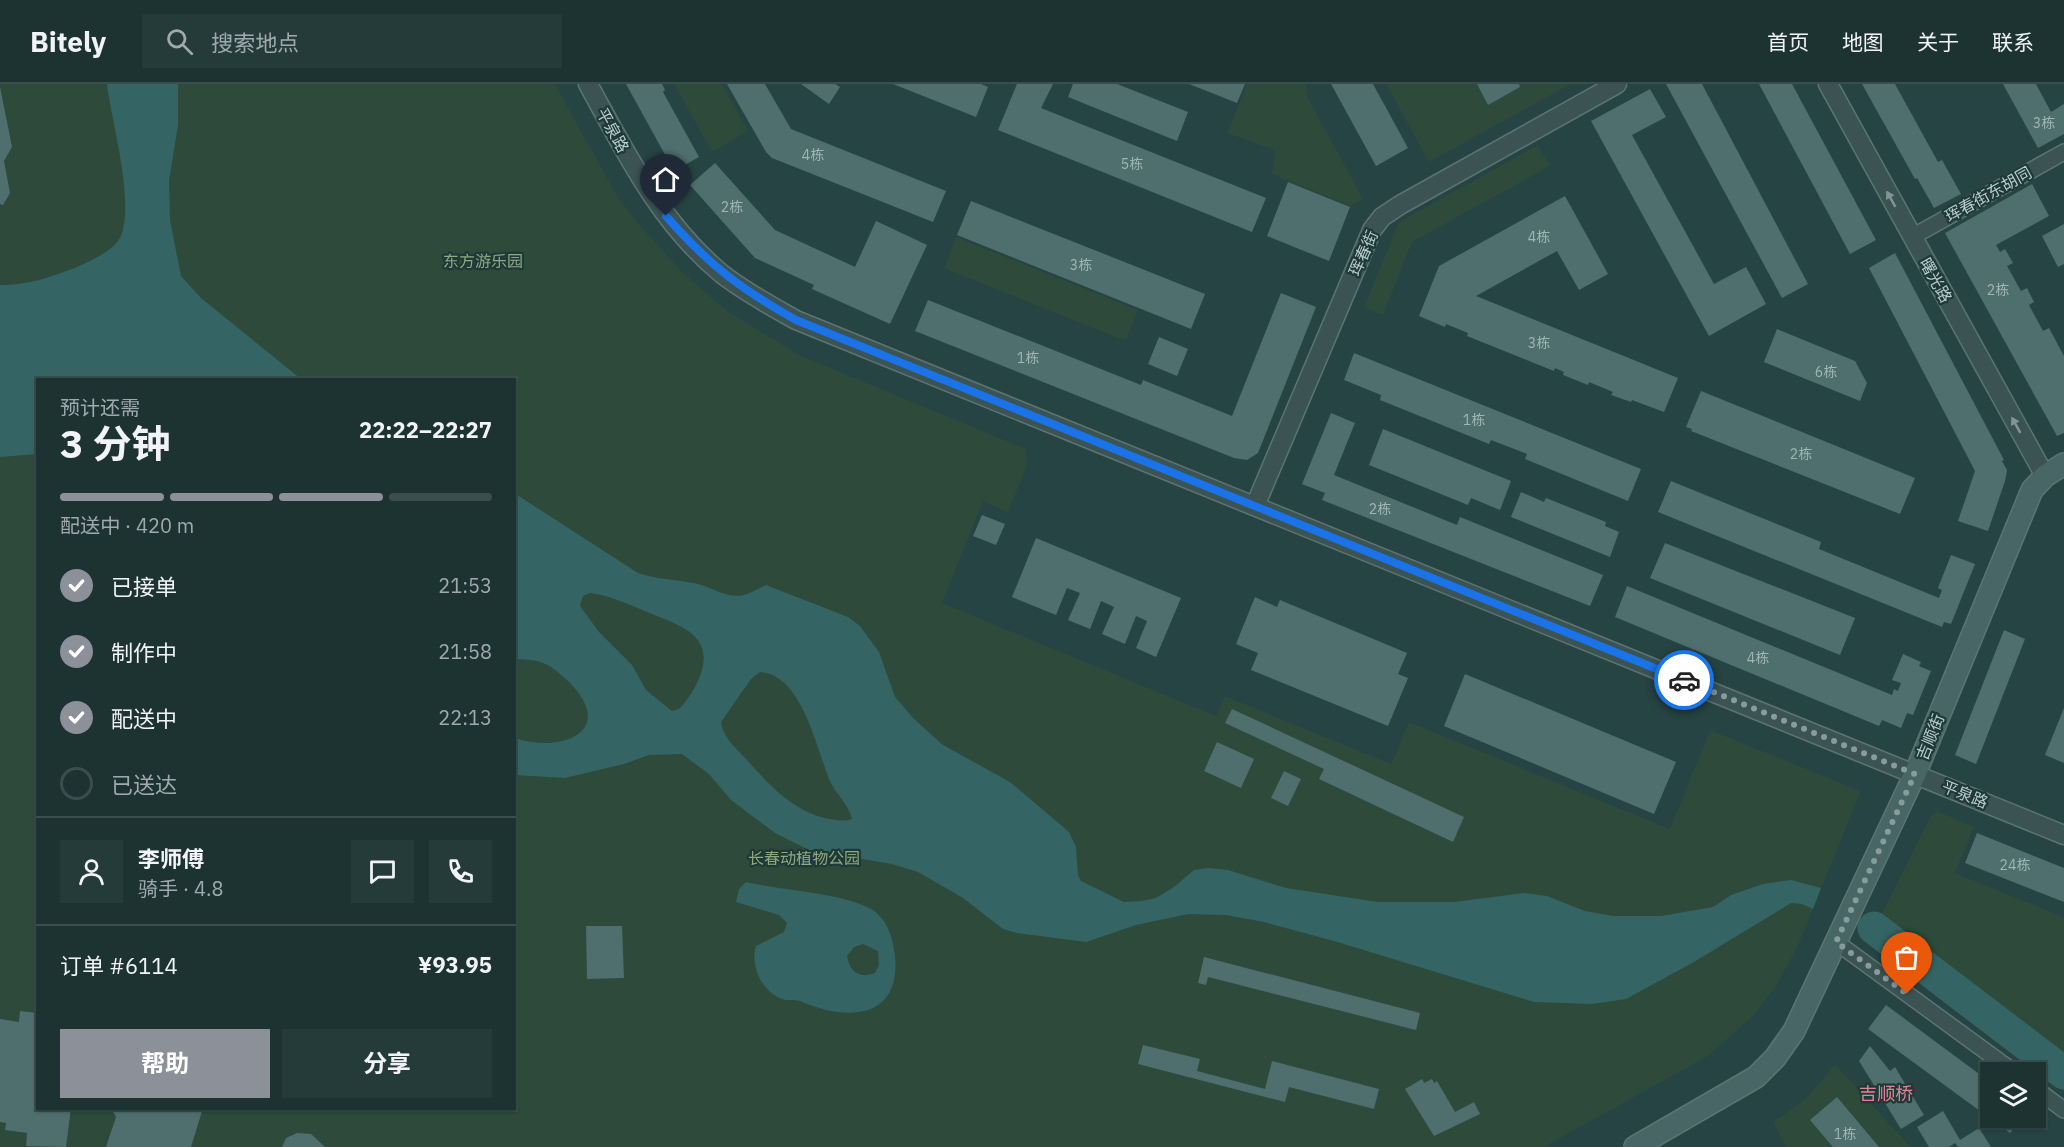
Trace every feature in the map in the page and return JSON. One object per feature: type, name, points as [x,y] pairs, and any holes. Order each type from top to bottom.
[{"type":"main road","name":"吉顺街","points":[[1635,1147],[1756,1077],[1794,1031],[1915,774],[2032,490],[2045,476],[2064,464]]},
{"type":"street","name":"平泉路","points":[[588,84],[642,183],[666,216],[723,274],[755,297],[796,320],[2064,835]]},
{"type":"street","name":"珲春街","points":[[1255,506],[1371,230],[1382,217],[1617,84]]},
{"type":"street","name":"曙光路","points":[[1828,84],[2045,476]]},
{"type":"street","name":"珲春街东胡同","points":[[1912,237],[2064,152]]},
{"type":"street","points":[[1836,942],[2000,1062]]},
{"type":"street","points":[[2046,1096],[2064,1110]]},
{"type":"green space","name":"长春动植物公园","points":[[0,84],[555,84],[617,196],[681,271],[727,311],[799,355],[1026,449],[1027,465],[1008,513],[983,501],[942,603],[1216,716],[1225,696],[1391,764],[1409,722],[1670,829],[1710,730],[1861,791],[1797,948],[1775,988],[1753,1016],[1708,1056],[1544,1147],[0,1147]]},
{"type":"green space","points":[[674,84],[722,84],[748,131],[712,152]]},
{"type":"green space","points":[[1247,84],[1305,84],[1308,98],[1363,199],[1350,206],[1272,174],[1275,150],[1227,133]]},
{"type":"green space","points":[[1386,84],[1571,84],[1429,162]]},
{"type":"green space","points":[[1538,145],[1550,166],[1412,242],[1383,315],[1364,307],[1399,222]]},
{"type":"green space","points":[[956,237],[1138,310],[1126,341],[944,268]]},
{"type":"green space","points":[[1937,811],[1974,827],[1955,873],[2064,917],[2064,1053],[1882,914],[1931,816]]},
{"type":"green space","points":[[1835,1064],[1910,1147],[1786,1147],[1773,1122],[1806,1099]]},
{"type":"water","points":[[107,84],[178,84],[178,125],[169,181],[170,220],[181,276],[201,298],[300,378],[36,378],[36,454],[0,457],[0,285],[20,284],[56,275],[98,257],[114,245],[123,228],[125,210],[122,166]]},
{"type":"water","points":[[516,494],[638,573],[698,584],[732,596],[744,595],[766,585],[848,617],[860,626],[879,652],[895,697],[914,719],[943,745],[1010,782],[1069,832],[1076,847],[1078,875],[1081,881],[1124,902],[1156,898],[1174,887],[1194,870],[1209,868],[1228,870],[1286,888],[1378,902],[1454,902],[1524,893],[1547,896],[1585,911],[1613,916],[1661,916],[1713,907],[1731,895],[1763,884],[1791,880],[1821,888],[1813,909],[1802,904],[1791,903],[1694,962],[1626,999],[1592,1004],[1534,1002],[1334,941],[1264,922],[1226,915],[1188,914],[1136,925],[1086,942],[1017,933],[1003,929],[963,898],[918,872],[892,864],[809,850],[775,833],[731,800],[709,774],[682,754],[649,755],[624,764],[565,778],[516,775],[516,738],[550,743],[565,740],[578,734],[586,725],[588,713],[582,698],[568,681],[546,664],[516,659]],"holes":[[[590,593],[605,596],[681,626],[698,640],[704,659],[701,673],[692,692],[679,709],[672,711],[646,690],[632,665],[599,632],[580,606],[583,596]],[[760,672],[775,676],[787,685],[806,715],[829,779],[852,819],[844,821],[816,816],[783,797],[727,738],[721,722],[751,679]]]},
{"type":"water","points":[[746,882],[829,896],[845,899],[877,913],[889,930],[895,956],[894,977],[889,993],[879,1004],[867,1010],[851,1013],[835,1012],[798,1000],[784,1000],[775,995],[768,990],[759,977],[755,961],[756,946],[784,932],[787,923],[779,915],[736,902],[739,889]],"holes":[[[863,944],[878,951],[879,965],[875,973],[869,975],[856,973],[850,966],[847,956],[854,947]]]},
{"type":"building","points":[[626,84],[662,84],[665,90],[663,92],[699,157],[674,171]]},
{"type":"building","points":[[727,84],[765,84],[791,129],[946,191],[933,222],[772,158],[766,152]]},
{"type":"building","points":[[801,84],[835,84],[840,87],[829,104]]},
{"type":"building","points":[[893,84],[981,84],[988,87],[976,117]]},
{"type":"building","points":[[1017,84],[1053,84],[1041,108],[1266,198],[1252,232],[998,130]]},
{"type":"building","points":[[1073,84],[1117,84],[1188,112],[1177,141],[1068,97]]},
{"type":"building","points":[[1189,84],[1245,84],[1237,103]]},
{"type":"building","points":[[1331,84],[1373,84],[1408,148],[1376,166]]},
{"type":"building","points":[[1477,84],[1519,84],[1520,87],[1488,105]]},
{"type":"building","points":[[1666,84],[1702,84],[1808,284],[1782,298]]},
{"type":"building","points":[[1759,84],[1792,84],[1876,240],[1850,254]]},
{"type":"building","points":[[1862,84],[1895,84],[1938,162],[1942,160],[1961,194],[1934,208],[1917,178],[1915,179]]},
{"type":"building","points":[[2003,84],[2036,84],[2051,112],[2064,104],[2064,134],[2038,148]]},
{"type":"building","points":[[0,87],[12,147],[4,161],[10,193],[3,205],[0,204]]},
{"type":"building","points":[[1650,89],[1666,117],[1632,135],[1714,284],[1746,267],[1766,304],[1709,336],[1591,121]]},
{"type":"building","points":[[715,163],[775,230],[855,267],[876,221],[927,245],[890,324],[812,289],[814,285],[755,258],[690,185]]},
{"type":"building","points":[[1288,182],[1350,207],[1329,261],[1267,236]]},
{"type":"building","points":[[2032,184],[2049,216],[1996,245],[2000,252],[2005,249],[2013,263],[2007,266],[2021,291],[2027,288],[2034,302],[2029,305],[2043,331],[2049,328],[2064,356],[2064,433],[2057,436],[1945,233]]},
{"type":"building","points":[[1565,196],[1608,274],[1579,290],[1557,251],[1476,296],[1678,378],[1664,412],[1611,395],[1613,392],[1563,375],[1564,372],[1555,368],[1554,371],[1467,336],[1468,333],[1446,324],[1445,327],[1419,316],[1439,266]]},
{"type":"building","points":[[971,201],[1205,294],[1191,329],[957,235]]},
{"type":"building","points":[[2064,224],[2064,264],[2058,267],[2042,236]]},
{"type":"building","points":[[1895,253],[2004,460],[2002,461],[2007,470],[2005,481],[1988,531],[1958,521],[1975,471],[1869,268]]},
{"type":"building","points":[[1281,293],[1316,307],[1258,453],[1247,460],[1234,458],[915,331],[928,300],[1141,385],[1143,380],[1232,416]]},
{"type":"building","points":[[1777,329],[1855,361],[1867,383],[1860,401],[1764,362]]},
{"type":"building","points":[[1159,337],[1188,349],[1177,376],[1148,364]]},
{"type":"building","points":[[1354,353],[1641,469],[1628,501],[1525,459],[1527,454],[1491,440],[1489,444],[1380,400],[1381,395],[1344,380]]},
{"type":"building","points":[[1701,391],[1915,478],[1900,514],[1691,431],[1692,429],[1686,427]]},
{"type":"building","points":[[1331,413],[1355,423],[1334,475],[1457,525],[1460,517],[1603,575],[1590,606],[1322,500],[1325,493],[1302,484]]},
{"type":"building","points":[[1383,429],[1511,481],[1500,510],[1471,498],[1468,505],[1369,465]]},
{"type":"building","points":[[1671,481],[1821,542],[1819,549],[1939,598],[1942,590],[1938,588],[1951,555],[1975,564],[1951,624],[1944,622],[1942,627],[1658,512]]},
{"type":"building","points":[[1521,492],[1544,502],[1546,498],[1606,522],[1605,526],[1619,532],[1610,557],[1511,517]]},
{"type":"building","points":[[982,515],[1005,524],[996,545],[973,536]]},
{"type":"building","points":[[1036,538],[1181,598],[1156,657],[1136,648],[1147,621],[1136,616],[1125,644],[1102,634],[1114,607],[1101,601],[1090,629],[1068,620],[1080,593],[1067,588],[1056,615],[1012,597]]},
{"type":"building","points":[[1665,543],[1855,618],[1840,655],[1650,578]]},
{"type":"building","points":[[1627,586],[1892,695],[1894,689],[1898,691],[1901,683],[1892,680],[1903,654],[1921,662],[1919,666],[1931,671],[1913,715],[1907,713],[1901,728],[1882,720],[1879,726],[1615,617]]},
{"type":"building","points":[[1255,597],[1277,607],[1280,600],[1407,653],[1398,674],[1408,678],[1388,726],[1251,670],[1258,653],[1236,644]]},
{"type":"building","points":[[2004,630],[2025,639],[1976,764],[1955,755]]},
{"type":"building","points":[[1465,674],[1676,762],[1654,814],[1444,726]]},
{"type":"building","points":[[2064,708],[2064,763],[2045,755]]},
{"type":"building","points":[[1232,709],[1464,817],[1453,842],[1319,779],[1324,769],[1225,723]]},
{"type":"building","points":[[1217,742],[1254,759],[1241,788],[1204,771]]},
{"type":"building","points":[[1284,771],[1301,779],[1288,806],[1271,798]]},
{"type":"building","points":[[1977,833],[2064,868],[2064,902],[1965,863]]},
{"type":"building","points":[[586,926],[622,926],[624,978],[587,979]]},
{"type":"building","points":[[1204,957],[1420,1013],[1416,1030],[1208,977],[1206,985],[1198,983]]},
{"type":"building","points":[[1886,1005],[1980,1075],[1980,1111],[1868,1029]]},
{"type":"building","points":[[20,1011],[36,1013],[36,1110],[71,1110],[66,1147],[26,1146],[27,1133],[5,1130],[6,1123],[0,1122],[0,1019],[19,1022]]},
{"type":"building","points":[[1143,1045],[1200,1059],[1197,1071],[1265,1089],[1272,1061],[1379,1089],[1374,1109],[1289,1087],[1285,1102],[1138,1064]]},
{"type":"building","points":[[1870,1046],[1890,1071],[1895,1067],[1924,1115],[1901,1129],[1859,1061]]},
{"type":"building","points":[[1422,1079],[1424,1083],[1432,1079],[1434,1083],[1437,1081],[1455,1112],[1474,1102],[1480,1114],[1434,1136],[1405,1089]]},
{"type":"building","points":[[1837,1097],[1879,1147],[1833,1147],[1810,1120]]},
{"type":"building","points":[[112,1110],[202,1110],[191,1147],[106,1147],[116,1117]]},
{"type":"building","points":[[1943,1111],[1960,1140],[1979,1128],[1991,1147],[1958,1147],[1955,1143],[1949,1147],[1929,1147],[1917,1127]]},
{"type":"building","points":[[2003,1128],[2014,1128],[2010,1133]]},
{"type":"building","points":[[297,1133],[311,1134],[325,1147],[282,1147],[286,1138]]},
{"type":"waterway","points":[[1874,928],[2064,1073]]},
{"type":"way so far","points":[[1684,680],[1915,774],[1836,942],[1907,994]]},
{"type":"district","name":"吉顺桥","points":[[1886,1094]]},
{"type":"route","points":[[666,216],[723,274],[755,297],[796,320],[1684,680]]},
{"type":"park label","name":"东方游乐园","points":[[483,261]]}]
